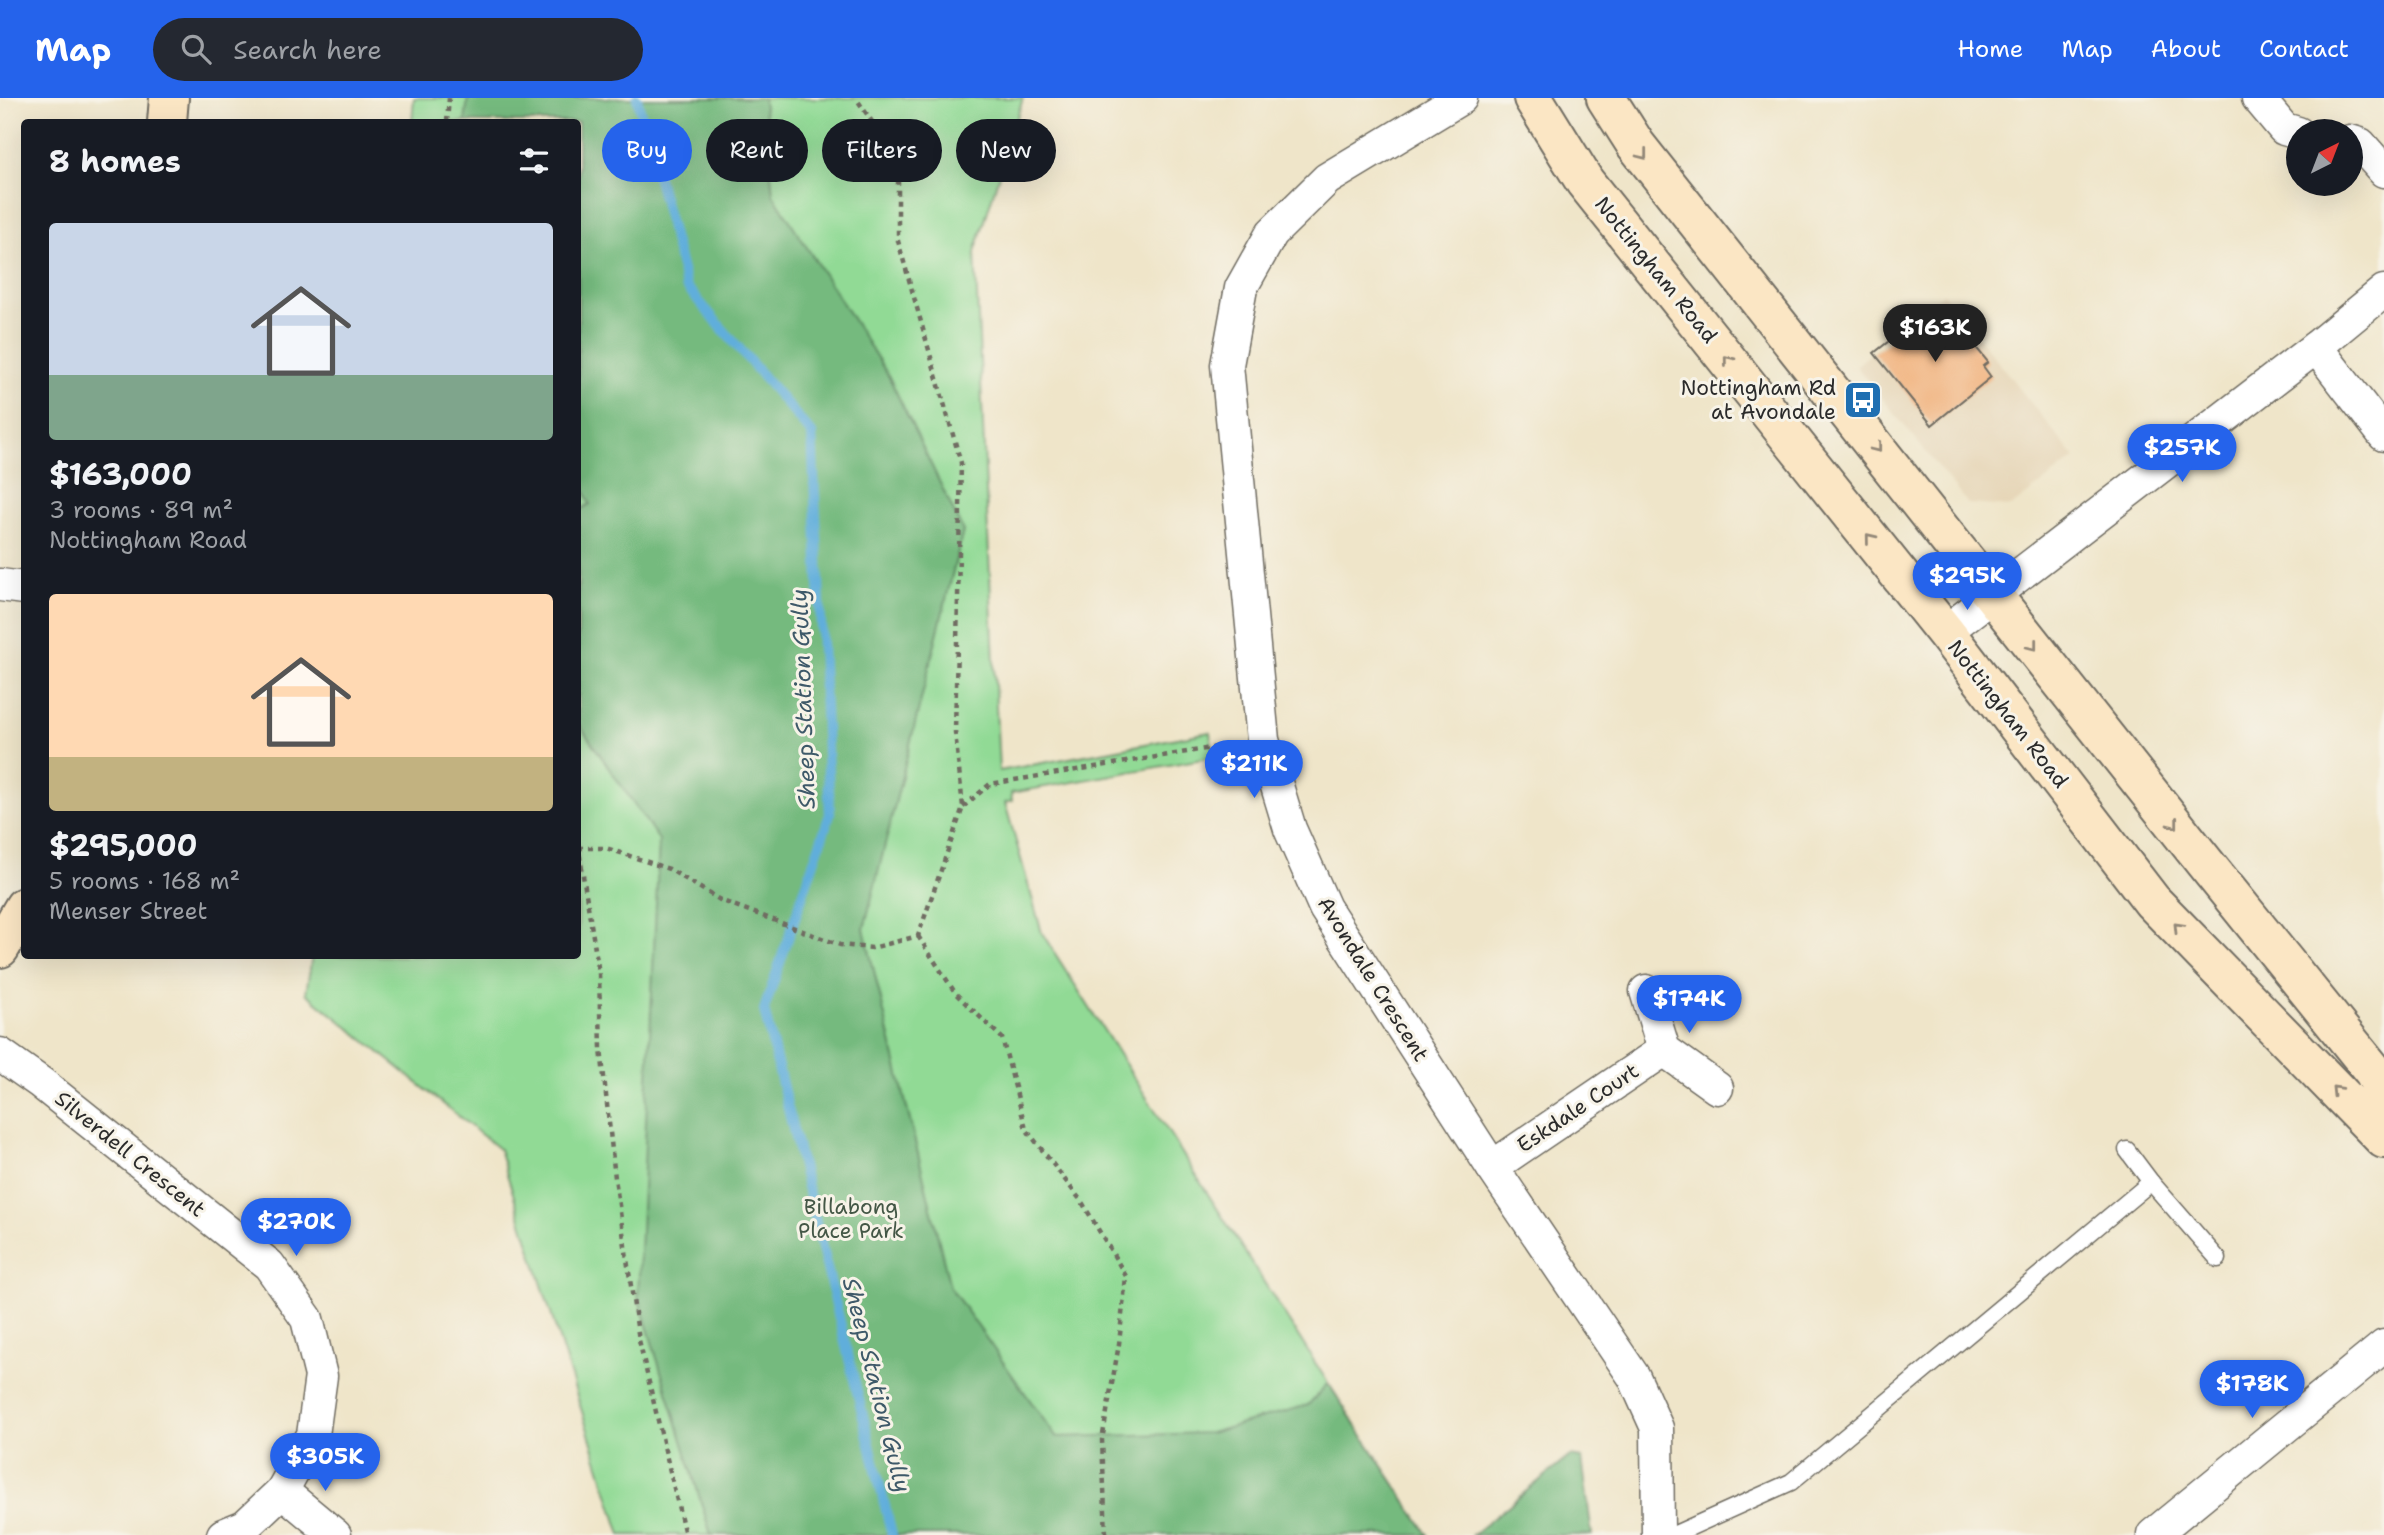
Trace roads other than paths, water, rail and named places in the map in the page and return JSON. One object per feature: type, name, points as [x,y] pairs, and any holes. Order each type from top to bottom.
[{"type":"street","points":[[167,119],[169,98]]},
{"type":"street","name":"Avondale Crescent","points":[[1461,98],[1327,180],[1272,233],[1241,288],[1227,365],[1263,740],[1290,829],[1325,908],[1492,1167],[1634,1377],[1657,1428],[1658,1535]]},
{"type":"street","name":"Nottingham Road","points":[[1533,98],[1585,182],[1945,632],[2152,901],[2384,1139]]},
{"type":"street","points":[[1606,98],[1636,145],[2374,1072],[2384,1093]]},
{"type":"street","points":[[2258,98],[2286,130]]},
{"type":"street","points":[[2363,147],[2384,171]]},
{"type":"street","points":[[1945,632],[2316,347],[2384,291]]},
{"type":"street","points":[[2316,347],[2384,435]]},
{"type":"street","points":[[0,584],[21,588]]},
{"type":"street","points":[[0,948],[21,912]]},
{"type":"street","points":[[1646,991],[1664,1050],[1717,1088]]},
{"type":"street","name":"Eskdale Court","points":[[1492,1167],[1664,1050]]},
{"type":"street","name":"Silverdell Crescent","points":[[0,1054],[41,1083],[269,1265],[307,1319],[321,1376],[313,1434],[282,1491],[244,1526],[223,1535]]},
{"type":"street","points":[[2153,1535],[2384,1346]]},
{"type":"street","points":[[282,1491],[335,1535]]},
{"type":"lane","points":[[2126,1150],[2218,1259]]},
{"type":"lane","points":[[1673,1535],[1791,1482],[2151,1182]]},
{"type":"waterway","name":"Sheep Station Gully","points":[[637,98],[686,286],[812,434],[830,814],[764,1010],[892,1535]]},
{"type":"place","name":"Nottingham Rd at Avondale","points":[[1863,400]]},
{"type":"park label","name":"Billabong Place Park","points":[[851,1219]]}]
